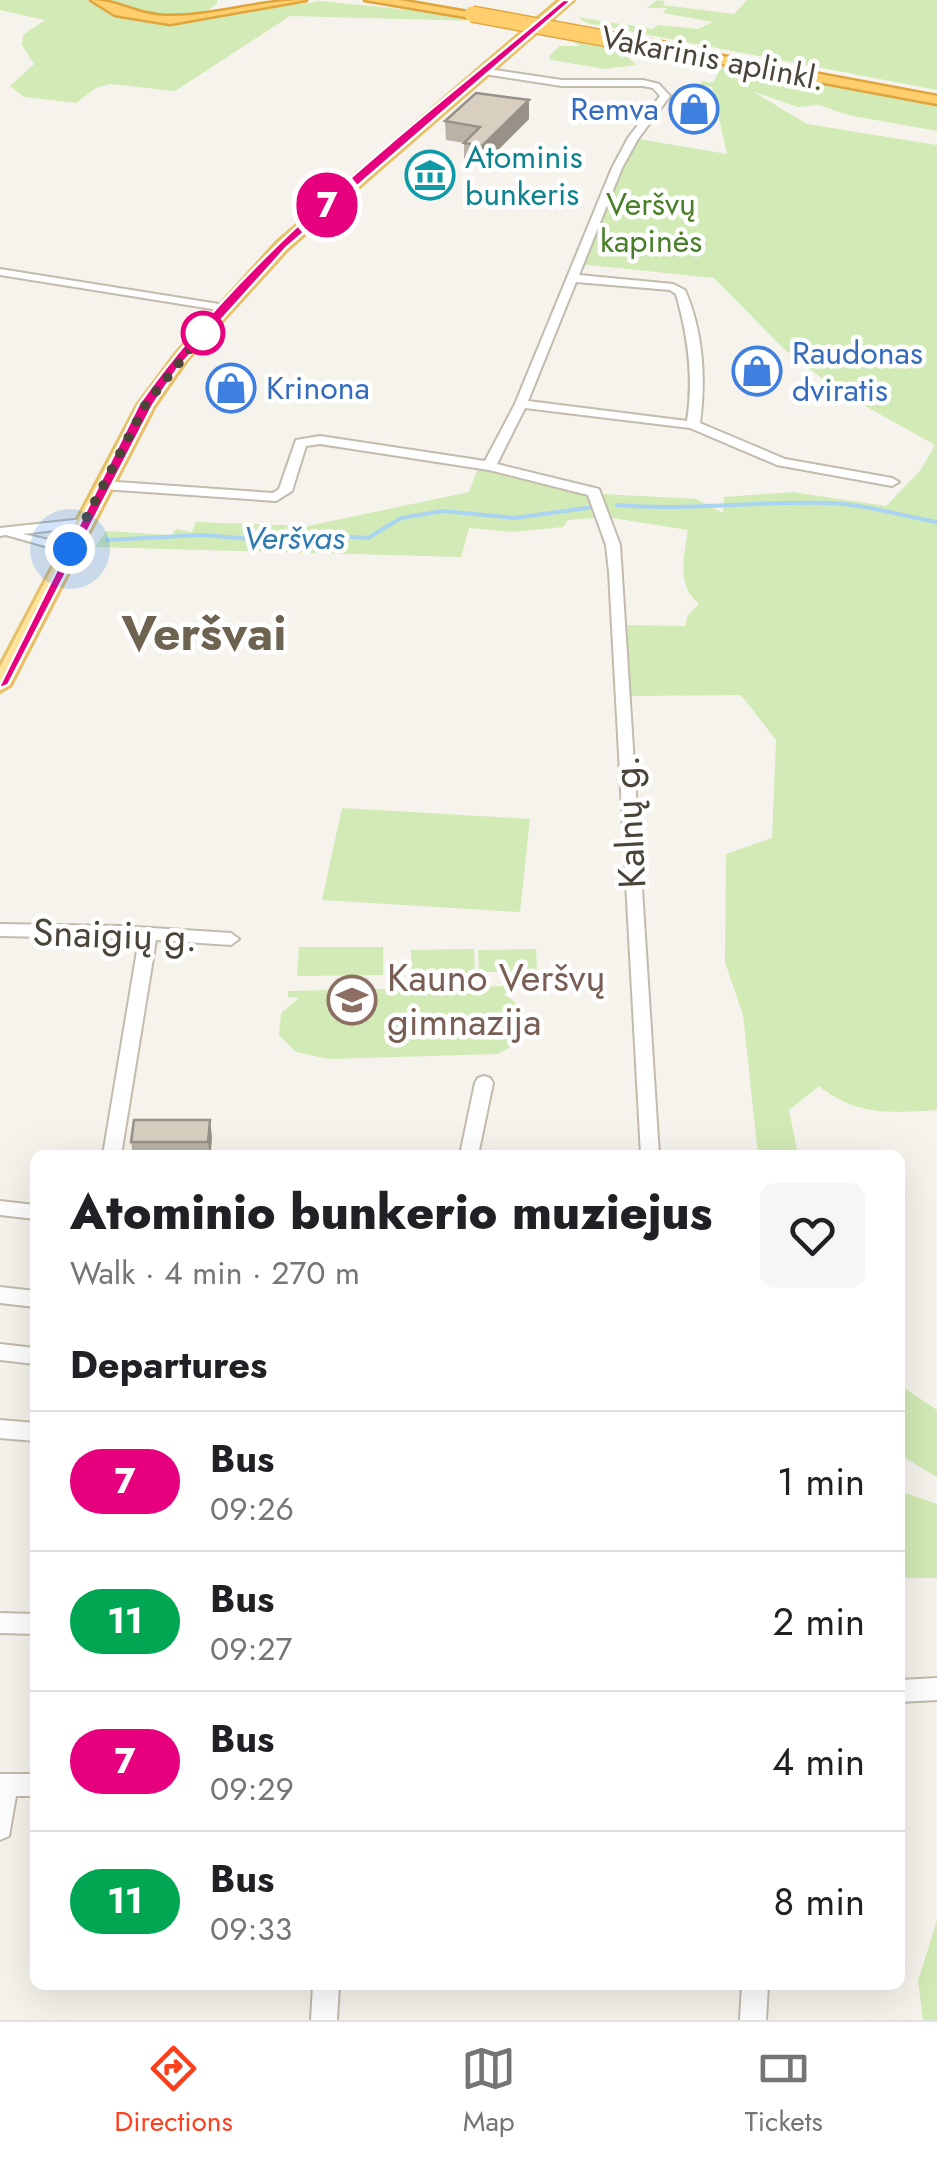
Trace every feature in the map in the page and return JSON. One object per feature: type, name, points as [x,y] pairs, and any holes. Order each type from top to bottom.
[{"type":"highway","points":[[96,0],[131,15],[183,18],[300,0]]},
{"type":"highway","points":[[183,18],[213,11],[222,0]]},
{"type":"highway","name":"Vakarinis aplinkl.","points":[[371,0],[475,11]]},
{"type":"highway","name":"Vakarinis aplinkl.","points":[[424,0],[937,97]]},
{"type":"main road","points":[[481,71],[546,0]]},
{"type":"main road","points":[[0,685],[156,390],[282,246],[567,0]]},
{"type":"street","points":[[103,485],[276,497],[288,484],[301,443],[312,440],[490,466],[574,278],[618,165],[665,96],[656,86],[628,82],[562,83],[481,71]]},
{"type":"street","points":[[0,272],[225,308]]},
{"type":"street","points":[[574,278],[673,288],[680,292],[691,323],[700,392],[693,426]]},
{"type":"street","points":[[520,404],[693,426],[782,462],[892,482]]},
{"type":"street","name":"Kalnų g.","points":[[490,466],[594,492],[612,545],[650,1150]]},
{"type":"street","points":[[4,533],[83,523]]},
{"type":"street","points":[[4,533],[70,549]]},
{"type":"street","name":"Snaigių g.","points":[[0,930],[231,939]]},
{"type":"street","points":[[113,1150],[148,935]]},
{"type":"street","points":[[470,1150],[484,1083]]},
{"type":"street","points":[[0,1208],[30,1211]]},
{"type":"street","points":[[0,1295],[30,1298]]},
{"type":"street","points":[[0,1352],[30,1355]]},
{"type":"street","points":[[0,1429],[30,1432]]},
{"type":"street","points":[[0,1623],[30,1624]]},
{"type":"street","points":[[905,1692],[937,1689]]},
{"type":"street","points":[[0,1828],[3,1786],[30,1786]]},
{"type":"street","points":[[324,2020],[326,1990]]},
{"type":"street","points":[[754,2020],[755,1990]]},
{"type":"green space","points":[[0,0],[86,0],[109,13],[166,22],[321,1],[469,16],[479,21],[290,16],[175,91],[111,84],[96,88],[76,103],[24,97],[10,86],[34,64],[22,45],[23,35],[45,20],[0,10]]},
{"type":"green space","points":[[105,0],[217,3],[193,16],[178,18],[146,15]]},
{"type":"green space","points":[[657,0],[665,1],[663,5],[734,14],[747,0],[937,0],[937,90],[587,23],[577,17],[653,29],[658,25],[698,29],[713,22],[663,13],[667,8],[647,8]]},
{"type":"green space","points":[[572,41],[617,46],[636,65],[605,69],[551,60],[549,56],[560,46],[580,46]]},
{"type":"green space","name":"Veršvų kapinės","points":[[723,64],[937,104],[937,131],[848,115],[819,105],[798,107],[752,91],[807,124],[937,145],[937,1110],[889,1112],[860,1108],[819,1086],[789,1110],[797,1150],[757,1150],[743,1015],[725,962],[726,854],[772,838],[776,740],[741,695],[629,696],[627,625],[685,626],[688,615],[699,604],[684,579],[688,530],[606,517],[568,520],[563,527],[513,532],[469,528],[461,557],[95,547],[106,531],[171,535],[176,529],[192,532],[196,522],[308,526],[469,492],[478,468],[585,493],[696,499],[723,513],[724,497],[793,492],[886,506],[920,471],[935,445],[840,392],[784,349],[714,278],[579,264],[633,138],[727,154],[712,87],[700,85],[702,81],[713,83]]},
{"type":"green space","points":[[342,808],[530,819],[520,912],[322,900]]},
{"type":"green space","points":[[299,947],[383,947],[383,975],[297,976]]},
{"type":"green space","points":[[474,949],[475,973],[412,974],[411,950]]},
{"type":"green space","points":[[536,949],[537,972],[479,972],[478,950]]},
{"type":"green space","points":[[515,986],[515,993],[503,994],[521,1009],[526,1026],[517,1041],[497,1054],[328,1059],[296,1052],[279,1035],[281,1013],[299,998],[288,997],[288,991]]},
{"type":"green space","points":[[905,1388],[937,1410],[937,1477],[905,1458]]},
{"type":"green space","points":[[905,1493],[937,1504],[937,1578],[905,1578]]},
{"type":"green space","points":[[937,1920],[937,2020],[923,2020],[918,1981]]},
{"type":"building","points":[[476,93],[529,100],[482,146],[464,143],[480,127],[445,121]]},
{"type":"building","points":[[134,1120],[210,1120],[208,1142],[131,1142]]},
{"type":"waterway","name":"Veršvas","points":[[617,505],[829,503],[937,522]]},
{"type":"waterway","name":"Veršvas","points":[[107,540],[202,535],[291,542],[322,535],[368,538],[401,518],[443,511],[514,518],[594,507]]},
{"type":"bus line","name":"7","points":[[0,685],[146,404],[174,365],[253,276],[315,215],[567,0]]},
{"type":"place","name":"Remva","points":[[694,109]]},
{"type":"place","name":"Atominis bunkeris","points":[[430,175]]},
{"type":"place","name":"Raudonas dviratis","points":[[757,371]]},
{"type":"place","name":"Krinona","points":[[231,388]]},
{"type":"place","name":"Kauno Veršvų gimnazija","points":[[352,1000]]},
{"type":"district","name":"Veršvai","points":[[204,633]]},
{"type":"route","points":[[70,549],[146,404],[203,333]]}]
